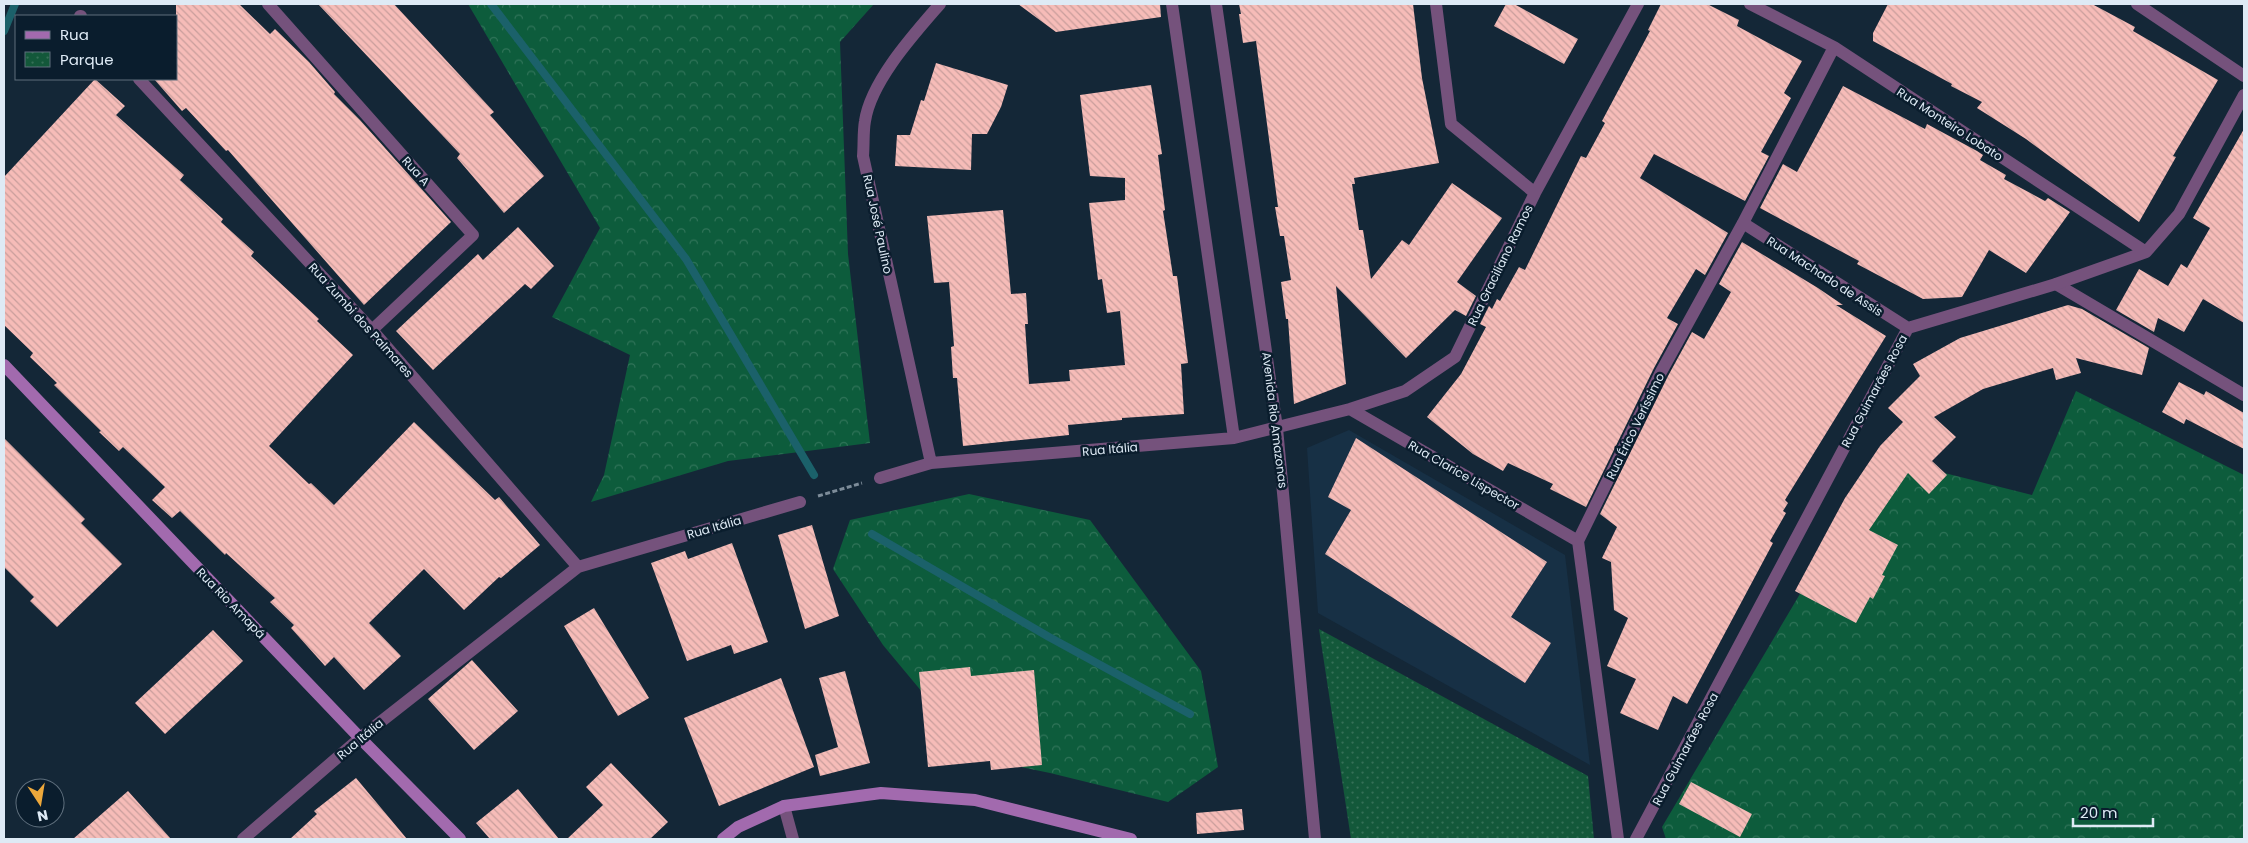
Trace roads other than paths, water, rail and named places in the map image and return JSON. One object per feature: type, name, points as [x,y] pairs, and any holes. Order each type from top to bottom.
[{"type":"main road","name":"Rua Rio Amapá","points":[[4,365],[360,738],[460,839]]},
{"type":"main road","points":[[723,839],[738,827],[784,806],[881,792],[975,800],[1131,839]]},
{"type":"street","name":"Rua A","points":[[268,4],[473,235],[372,330]]},
{"type":"street","name":"Rua José Paulino","points":[[931,463],[863,156],[865,120],[877,88],[900,52],[940,4]]},
{"type":"street","points":[[1172,4],[1234,438]]},
{"type":"street","name":"Avenida Rio Amazonas","points":[[1216,4],[1277,428],[1316,839]]},
{"type":"street","points":[[1436,4],[1451,124],[1535,193]]},
{"type":"street","name":"Rua Graciliano Ramos","points":[[1277,428],[1350,409],[1405,391],[1455,356],[1535,193],[1638,4]]},
{"type":"street","name":"Rua Monteiro Lobato","points":[[1750,4],[1834,47],[2146,252]]},
{"type":"street","points":[[2137,4],[2244,76]]},
{"type":"street","name":"Rua Érico Veríssimo","points":[[1578,541],[1661,372],[1743,223],[1834,47]]},
{"type":"street","name":"Rua Zumbi dos Palmares","points":[[140,80],[372,330],[578,568]]},
{"type":"street","points":[[2146,252],[2178,214],[2244,95]]},
{"type":"street","name":"Rua Machado de Assis","points":[[1743,223],[1908,328]]},
{"type":"street","name":"Rua Guimarães Rosa","points":[[1636,839],[1908,328],[2056,284],[2146,252]]},
{"type":"street","points":[[2056,284],[2244,395]]},
{"type":"street","name":"Rua Clarice Lispector","points":[[1350,409],[1578,541]]},
{"type":"street","name":"Rua Itália","points":[[880,478],[931,463],[1234,438],[1277,428]]},
{"type":"street","name":"Rua Itália","points":[[243,839],[360,738],[578,568],[800,502]]},
{"type":"street","points":[[1578,541],[1618,839]]},
{"type":"street","points":[[784,806],[793,839]]},
{"type":"waterway","points":[[4,31],[15,4]]},
{"type":"waterway","points":[[491,4],[686,259],[814,475]]},
{"type":"waterway","points":[[872,534],[1049,637],[1190,714]]}]
